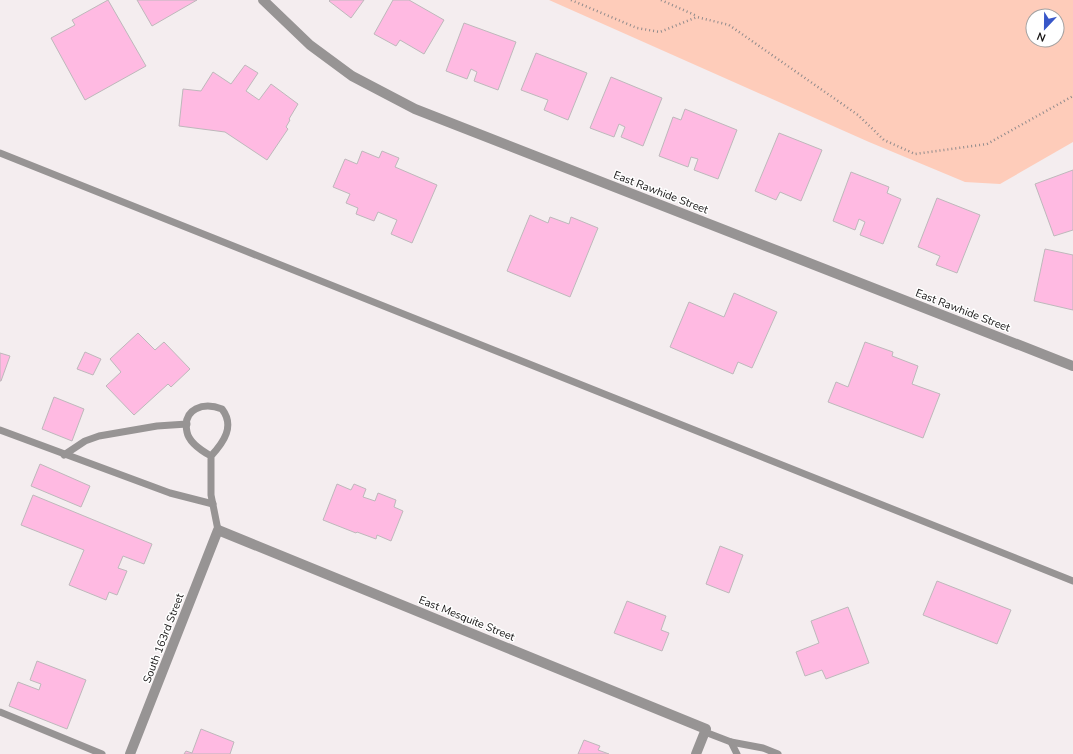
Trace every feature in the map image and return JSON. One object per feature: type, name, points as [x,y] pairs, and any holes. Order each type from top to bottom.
[{"type":"street","name":"East Rawhide Street","points":[[263,0],[310,45],[352,76],[415,109],[1073,366]]},
{"type":"street","name":"East Mesquite Street","points":[[218,530],[706,730]]},
{"type":"street","name":"South 163rd Street","points":[[130,754],[218,530]]},
{"type":"street","points":[[696,754],[706,730]]},
{"type":"lane","points":[[0,153],[1073,580]]},
{"type":"lane","points":[[211,456],[200,450],[187,433],[187,424],[190,415],[195,408],[205,406],[222,409],[229,423],[221,445],[211,456],[211,495],[218,530]]},
{"type":"lane","points":[[64,455],[85,441],[99,436],[158,426],[187,424]]},
{"type":"lane","points":[[0,430],[64,455],[170,493],[213,504]]},
{"type":"lane","points":[[0,712],[102,754]]},
{"type":"lane","points":[[706,730],[731,742],[763,748],[778,754]]},
{"type":"lane","points":[[731,742],[737,754]]},
{"type":"path","points":[[571,0],[637,28],[660,32],[697,17]]},
{"type":"path","points":[[661,0],[697,17],[729,25],[858,115],[884,140],[915,154],[987,144],[1073,96]]},
{"type":"shaded area","points":[[549,0],[1073,0],[1073,142],[1000,184],[965,182],[869,142]]},
{"type":"building","points":[[108,0],[146,66],[85,100],[51,38],[75,25],[72,20]]},
{"type":"building","points":[[137,0],[197,0],[152,26]]},
{"type":"building","points":[[364,0],[351,18],[329,1]]},
{"type":"building","points":[[393,0],[409,0],[444,20],[424,54],[400,40],[396,46],[374,34]]},
{"type":"building","points":[[464,23],[516,42],[498,90],[474,81],[477,72],[471,69],[467,79],[446,71]]},
{"type":"building","points":[[536,53],[587,73],[568,120],[544,110],[548,100],[521,90]]},
{"type":"building","points":[[245,65],[258,73],[246,91],[259,100],[271,84],[298,104],[289,119],[290,120],[286,127],[288,129],[267,160],[225,132],[179,126],[183,89],[201,91],[213,72],[231,84]]},
{"type":"building","points":[[611,77],[662,98],[643,146],[621,137],[625,127],[619,124],[614,137],[590,128]]},
{"type":"building","points":[[685,109],[737,130],[718,179],[694,170],[698,159],[691,157],[688,167],[659,156],[673,117],[681,120]]},
{"type":"building","points":[[779,133],[822,150],[801,201],[780,192],[776,200],[755,191]]},
{"type":"building","points":[[362,151],[379,158],[382,151],[399,158],[395,167],[437,185],[412,243],[391,234],[397,220],[378,212],[374,221],[356,214],[358,208],[346,203],[350,194],[333,187],[345,159],[357,164]]},
{"type":"building","points":[[1073,170],[1073,230],[1054,236],[1035,184]]},
{"type":"building","points":[[851,172],[889,187],[887,193],[901,199],[883,244],[860,235],[865,222],[859,219],[855,230],[833,221]]},
{"type":"building","points":[[937,198],[980,215],[957,273],[936,265],[940,256],[918,247]]},
{"type":"building","points":[[530,215],[548,223],[550,217],[569,224],[571,217],[598,228],[570,297],[507,271]]},
{"type":"building","points":[[1045,249],[1073,255],[1073,310],[1034,301]]},
{"type":"building","points":[[734,293],[777,312],[752,368],[738,362],[733,374],[670,347],[689,302],[724,317]]},
{"type":"building","points":[[138,333],[155,350],[164,342],[190,369],[171,387],[168,384],[134,415],[106,386],[121,372],[110,359]]},
{"type":"building","points":[[865,342],[893,352],[892,356],[918,366],[912,384],[940,394],[923,438],[828,402],[836,382],[848,387]]},
{"type":"building","points":[[85,352],[101,359],[93,375],[77,369]]},
{"type":"building","points":[[0,353],[10,356],[1,381],[0,381]]},
{"type":"building","points":[[54,397],[84,409],[72,441],[42,429]]},
{"type":"building","points":[[40,464],[90,486],[81,507],[31,486]]},
{"type":"building","points":[[337,484],[351,490],[354,484],[366,489],[363,497],[375,501],[378,493],[396,500],[394,507],[403,511],[391,541],[377,535],[376,539],[357,532],[356,533],[323,520]]},
{"type":"building","points":[[33,495],[152,544],[144,564],[123,556],[118,568],[127,571],[117,595],[109,592],[106,600],[69,585],[84,550],[21,525]]},
{"type":"building","points":[[720,546],[743,555],[729,593],[706,584]]},
{"type":"building","points":[[937,581],[1011,610],[997,644],[923,615]]},
{"type":"building","points":[[627,601],[666,616],[661,630],[669,633],[662,651],[614,633]]},
{"type":"building","points":[[848,607],[869,663],[826,679],[822,670],[805,676],[796,652],[819,643],[811,621]]},
{"type":"building","points":[[37,661],[86,680],[67,729],[9,706],[18,682],[39,690],[41,684],[30,680]]},
{"type":"building","points":[[201,729],[234,742],[230,754],[184,754],[186,751],[192,753]]},
{"type":"building","points":[[584,740],[600,746],[598,750],[609,754],[578,754]]}]
